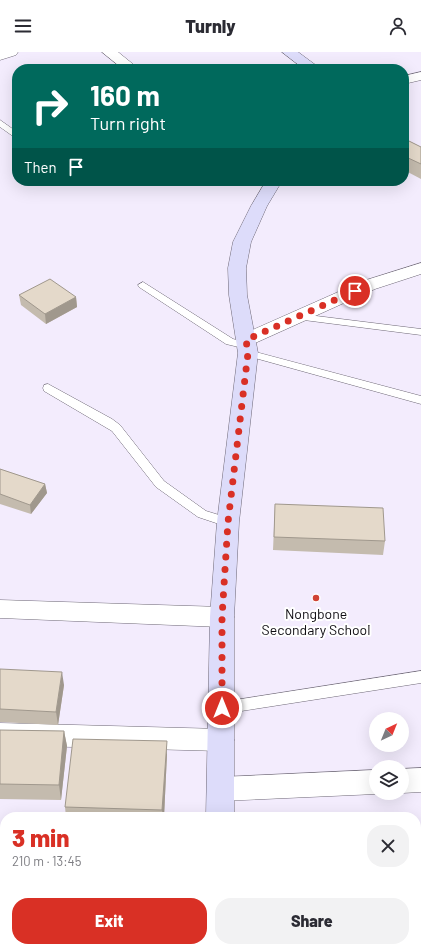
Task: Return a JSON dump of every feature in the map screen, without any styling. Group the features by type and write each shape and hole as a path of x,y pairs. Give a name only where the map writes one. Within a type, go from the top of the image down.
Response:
{"street":[{"path":"0,56 11,52"},
{"path":"109,52 125,64"},
{"path":"288,52 306,64"},
{"path":"409,79 421,76"},
{"path":"220,812 222,617 228,522 247,346 238,295 237,268 242,242 259,206 271,186"},
{"path":"247,346 300,317 369,285 421,268"},
{"path":"0,609 222,617"},
{"path":"0,734 221,740"},
{"path":"409,781 421,780"},
{"path":"221,789 369,782"}],"lane":[{"path":"0,123 12,132"},
{"path":"143,285 230,342 421,400"},
{"path":"300,317 421,332"},
{"path":"48,388 116,428 160,484 202,514 228,522"},
{"path":"222,708 421,677"}],"building":[{"path":"409,141 421,147 421,164 409,158"},
{"path":"50,279 76,297 45,314 19,295"},
{"path":"0,469 45,484 30,505 0,494"},
{"path":"275,504 383,508 385,541 274,537"},
{"path":"0,669 62,672 56,712 0,709"},
{"path":"0,730 64,731 59,785 0,784"},
{"path":"73,739 167,741 162,810 65,807"}],"place":[{"name":"Nongbone Secondary School","path":"316,598"}],"route":[{"path":"222,708 222,617 228,522 248,353 246,340 355,291"}]}
